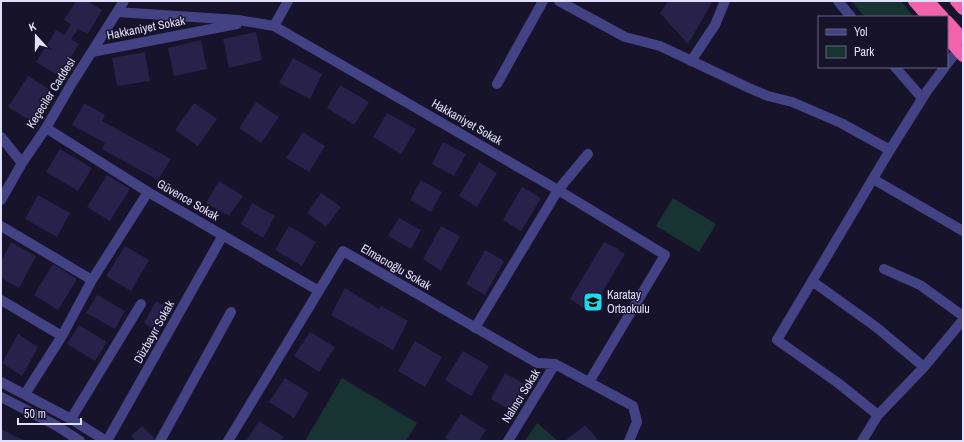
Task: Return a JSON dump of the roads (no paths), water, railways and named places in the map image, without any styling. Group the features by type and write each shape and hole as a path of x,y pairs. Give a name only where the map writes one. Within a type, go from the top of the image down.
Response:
{"highway":[{"path":"914,1 927,16"},
{"path":"928,1 942,16"},
{"path":"956,1 963,9"},
{"path":"948,23 963,39"},
{"path":"948,39 960,53"}],"street":[{"name":"Keçeciler Caddesi","path":"1,200 22,163 46,128 124,1"},
{"path":"274,26 288,1"},
{"path":"497,84 543,1"},
{"path":"559,1 625,37 660,46 768,96 792,102 841,123 890,150"},
{"path":"691,61 714,25 724,1"},
{"path":"838,1 851,16"},
{"name":"Hakkaniyet Sokak","path":"117,12 252,21 274,26 558,190 665,255 589,382"},
{"name":"Hakkaniyet Sokak","path":"92,52 252,21"},
{"path":"948,63 960,53"},
{"path":"896,68 922,98"},
{"path":"878,415 838,383 777,340 890,150 922,98 944,68"},
{"name":"Güvence Sokak","path":"46,128 148,192 318,291"},
{"path":"1,136 22,163"},
{"path":"475,328 558,190 588,154"},
{"path":"873,179 963,231"},
{"path":"25,394 62,336 92,280 148,192"},
{"path":"1,226 92,280"},
{"name":"Düzbayır Sokak","path":"106,441 223,235"},
{"name":"Elmacıoğlu Sokak","path":"228,441 343,251 536,364 555,364 633,406 637,422 629,441"},
{"path":"884,269 920,285 963,316"},
{"path":"812,281 876,327 924,367"},
{"path":"1,300 62,336"},
{"path":"71,419 141,304"},
{"path":"160,441 231,312"},
{"path":"862,441 878,415 924,367 963,320"},
{"name":"Nalıncı Sokak","path":"508,441 555,364"},
{"path":"1,382 71,419 106,441"},
{"path":"1,399 57,426 80,441"}],"place":[{"name":"Karatay Ortaokulu","path":"593,302"}]}
